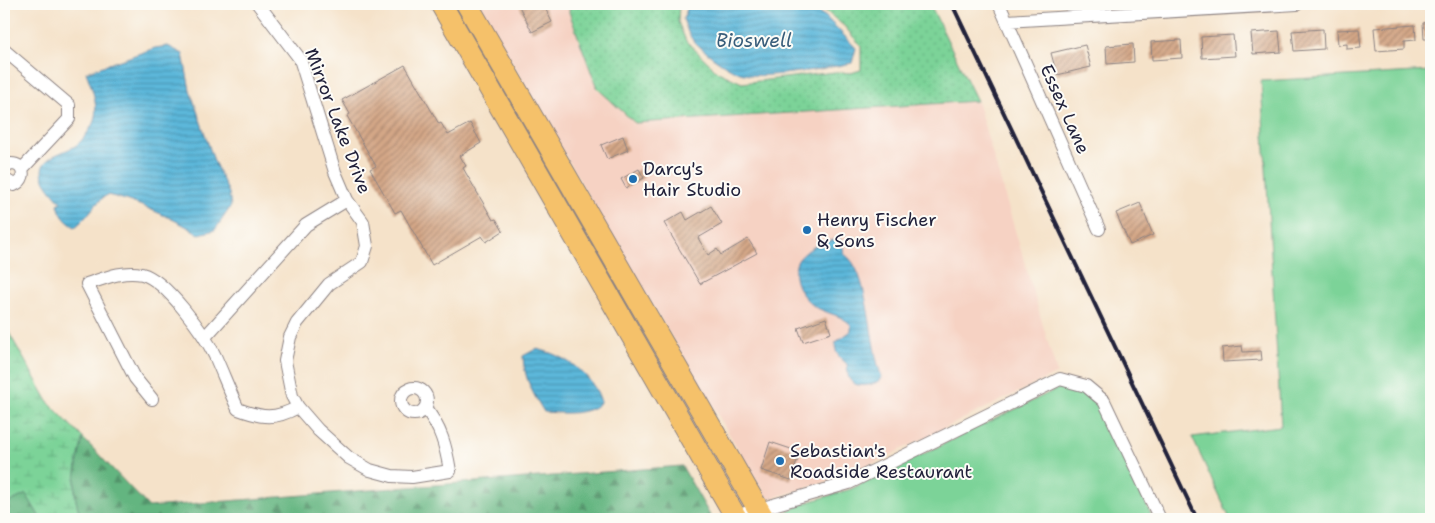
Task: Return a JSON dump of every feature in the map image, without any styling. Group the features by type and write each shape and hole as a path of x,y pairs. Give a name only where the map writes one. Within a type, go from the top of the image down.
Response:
{"main road":[{"path":"441,4 736,518"},
{"path":"467,4 761,514"}],"street":[{"name":"Mirror Lake Drive","path":"258,4 300,59 335,172 347,200 363,222 367,246 362,262 330,284 297,323 290,337 285,361 292,396 298,407 318,430 349,458 370,470 392,476 412,477 450,471 442,434 435,420 425,408"},
{"name":"Essex Lane","path":"999,4 1099,229"},
{"path":"1008,21 1297,4"},
{"path":"4,50 69,105 69,119 22,169 22,179 17,184 11,184 4,179"},
{"path":"4,169 13,164 22,169"},
{"path":"204,337 306,225 347,200"},
{"path":"152,399 135,378 87,284 115,274 132,272 156,280 204,337 215,356 238,409 259,416 282,415 298,407"},
{"path":"736,518 761,514 849,483 1060,379 1086,386 1104,401 1160,519"}],"shaded area":[{"path":"479,4 570,4 569,12 635,123 977,101 1057,373 847,476 768,499 608,230","holes":["839,239 842,242 844,254 852,261 864,291 869,327 880,372 848,377 847,364 836,352 840,338 851,331 851,325 845,318 814,305 798,288 794,276 795,265 815,245"]}],"green space":[{"path":"570,4 679,4 678,22 686,41 718,72 742,83 835,72 851,73 861,70 861,46 844,26 817,4 930,4 977,101 635,123 597,88 569,12"},
{"path":"1431,71 1431,519 1230,519 1192,437 1281,426 1261,81"},
{"path":"4,324 49,403 83,438 76,469 75,490 78,510 83,519 41,519 26,494 4,505"},
{"path":"1061,387 1084,393 1100,406 1153,519 780,519 779,516 805,503 851,489"},
{"path":"83,438 149,507 682,466 712,519 83,519 78,510 76,500 75,479"},
{"path":"26,494 41,519 4,519 4,505"}],"water":[{"name":"Bioswell","path":"689,4 809,6 826,17 856,48 852,63 782,74 755,75 738,72 703,50 691,38 683,19"},
{"path":"168,46 183,54 190,90 214,161 229,193 231,206 215,230 199,234 154,211 107,195 75,227 62,215 58,204 61,202 46,184 42,170 44,164 49,159 79,143 93,124 96,106 86,72 155,48"},
{"path":"840,239 844,254 853,262 864,292 882,377 876,383 857,385 850,380 847,364 836,352 836,342 851,331 851,325 847,321 819,309 809,302 800,291 795,278 796,265 803,255 817,245"},
{"path":"536,349 556,355 576,367 591,383 601,402 582,412 544,412 536,399 525,372 523,356"}],"building":[{"path":"518,4 543,4 552,22 532,32"},
{"path":"1431,22 1431,39 1424,39 1423,23"},
{"path":"1415,25 1416,40 1404,41 1404,49 1376,51 1374,28"},
{"path":"1323,29 1324,49 1294,51 1292,31"},
{"path":"1359,29 1361,48 1347,49 1347,44 1338,45 1337,30"},
{"path":"1279,31 1281,52 1253,54 1251,33"},
{"path":"1233,35 1235,56 1202,58 1201,37"},
{"path":"1181,40 1182,58 1152,60 1151,42"},
{"path":"1133,44 1134,62 1107,64 1106,46"},
{"path":"1085,45 1091,67 1057,75 1051,53"},
{"path":"405,65 439,124 441,123 448,135 470,123 481,143 460,156 466,166 463,168 493,220 496,219 503,231 486,242 482,236 432,265 401,210 395,213 370,169 376,166 347,116 350,114 342,100"},
{"path":"623,136 628,150 607,159 601,145"},
{"name":"Darcy's Hair Studio","path":"639,169 644,178 626,188 621,179"},
{"path":"1140,203 1153,235 1130,245 1116,213"},
{"path":"711,206 722,224 698,238 708,255 717,249 721,255 748,239 757,253 700,284 664,223 683,212 687,220"},
{"path":"826,318 831,333 803,342 798,328"},
{"path":"1242,346 1243,352 1261,351 1262,360 1223,362 1222,348"},
{"name":"Sebastian's Roadside Restaurant","path":"770,442 800,452 791,480 761,470"}],"railway":[{"path":"952,4 1197,519"}],"place":[{"name":"Darcy's Hair Studio","path":"633,179"},
{"name":"Henry Fischer & Sons","path":"807,230"},
{"name":"Sebastian's Roadside Restaurant","path":"780,461"}]}
